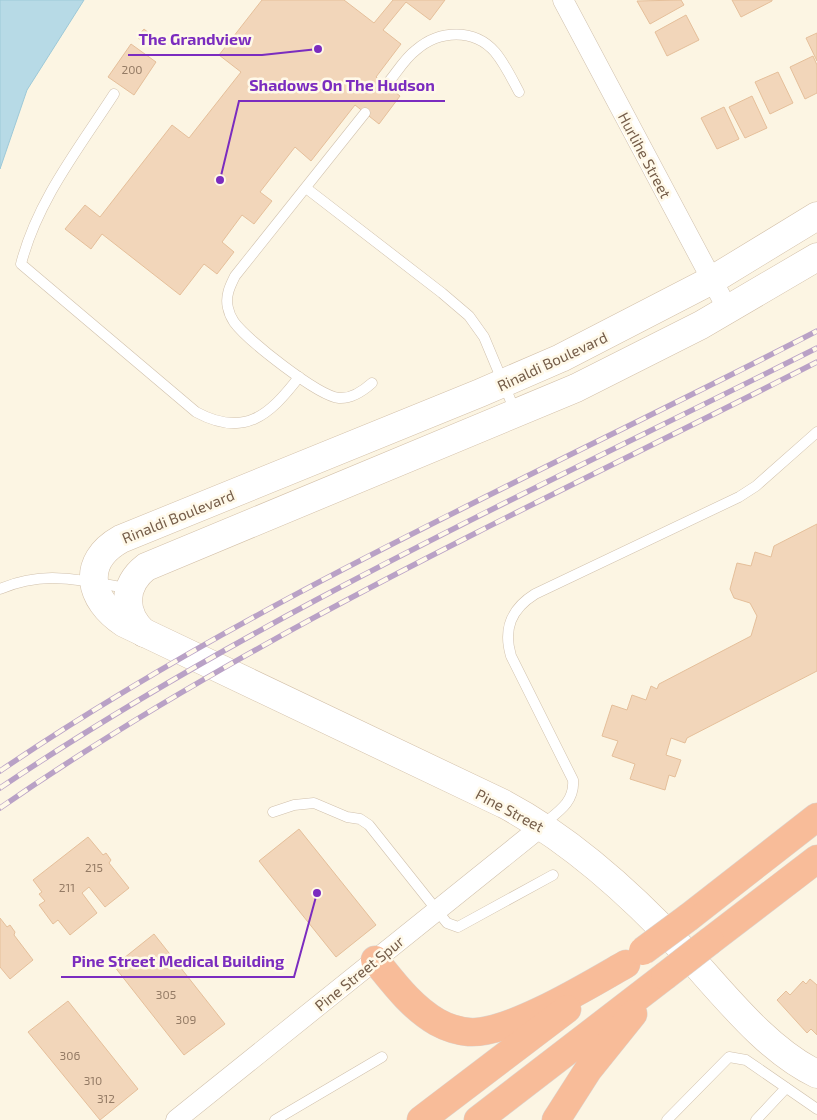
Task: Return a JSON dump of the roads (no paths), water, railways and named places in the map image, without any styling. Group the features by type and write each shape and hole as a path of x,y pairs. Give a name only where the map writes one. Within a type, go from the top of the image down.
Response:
{"highway":[{"path":"421,1120 689,917 817,817"},
{"path":"478,1120 817,859"},
{"path":"375,960 419,1009 438,1022 454,1029 470,1032 502,1027 560,1001 635,958"},
{"path":"556,1120 599,1056 665,976"}],"street":[{"name":"Hurlihe Street","path":"563,0 728,310"},
{"name":"Rinaldi Boulevard","path":"94,583 95,570 102,555 121,538 504,383 612,334 712,280 817,216"},
{"path":"144,633 130,613 127,596 129,588 139,573 154,562 516,415 635,360 728,310 817,257"},
{"path":"94,583 98,598 108,610 124,623 144,633"},
{"name":"Pine Street","path":"144,633 504,804 542,826 595,868 657,923 768,1038 801,1065 817,1074"},
{"name":"Pine Street Spur","path":"176,1120 542,826"}],"lane":[{"path":"386,85 414,50 428,40 445,35 464,34 480,40 494,52 519,92"},
{"path":"114,94 44,202 31,229 21,264 196,412 213,422 229,425 250,421 268,412 283,398 299,377"},
{"path":"365,113 235,276 228,290 227,306 233,321 245,334 299,377 324,393 338,398 350,397 363,391 372,383"},
{"path":"306,188 469,316 484,336 516,415"},
{"path":"542,826 569,801 574,789 573,780 511,656 507,634 514,612 535,594 739,498 756,486 817,432"},
{"path":"0,589 35,577 49,577 129,588"},
{"path":"273,812 294,805 314,803 347,817 360,819 368,826 447,923 458,927 553,875"},
{"path":"274,1120 382,1057"},
{"path":"667,1120 729,1057 746,1060 817,1110"},
{"path":"756,1120 786,1088"}],"water":[{"path":"0,0 84,0 27,90 0,169"}],"railway":[{"path":"0,771 97,708 197,649 299,593 402,539 817,331"},
{"path":"0,788 98,725 197,666 299,609 401,555 817,348"},
{"path":"0,808 97,744 197,683 298,626 505,518 817,362"}],"place":[{"name":"The Grandview","path":"318,49"},
{"name":"Shadows On The Hudson","path":"220,180"},
{"name":"Pine Street Medical Building","path":"317,893"}]}
